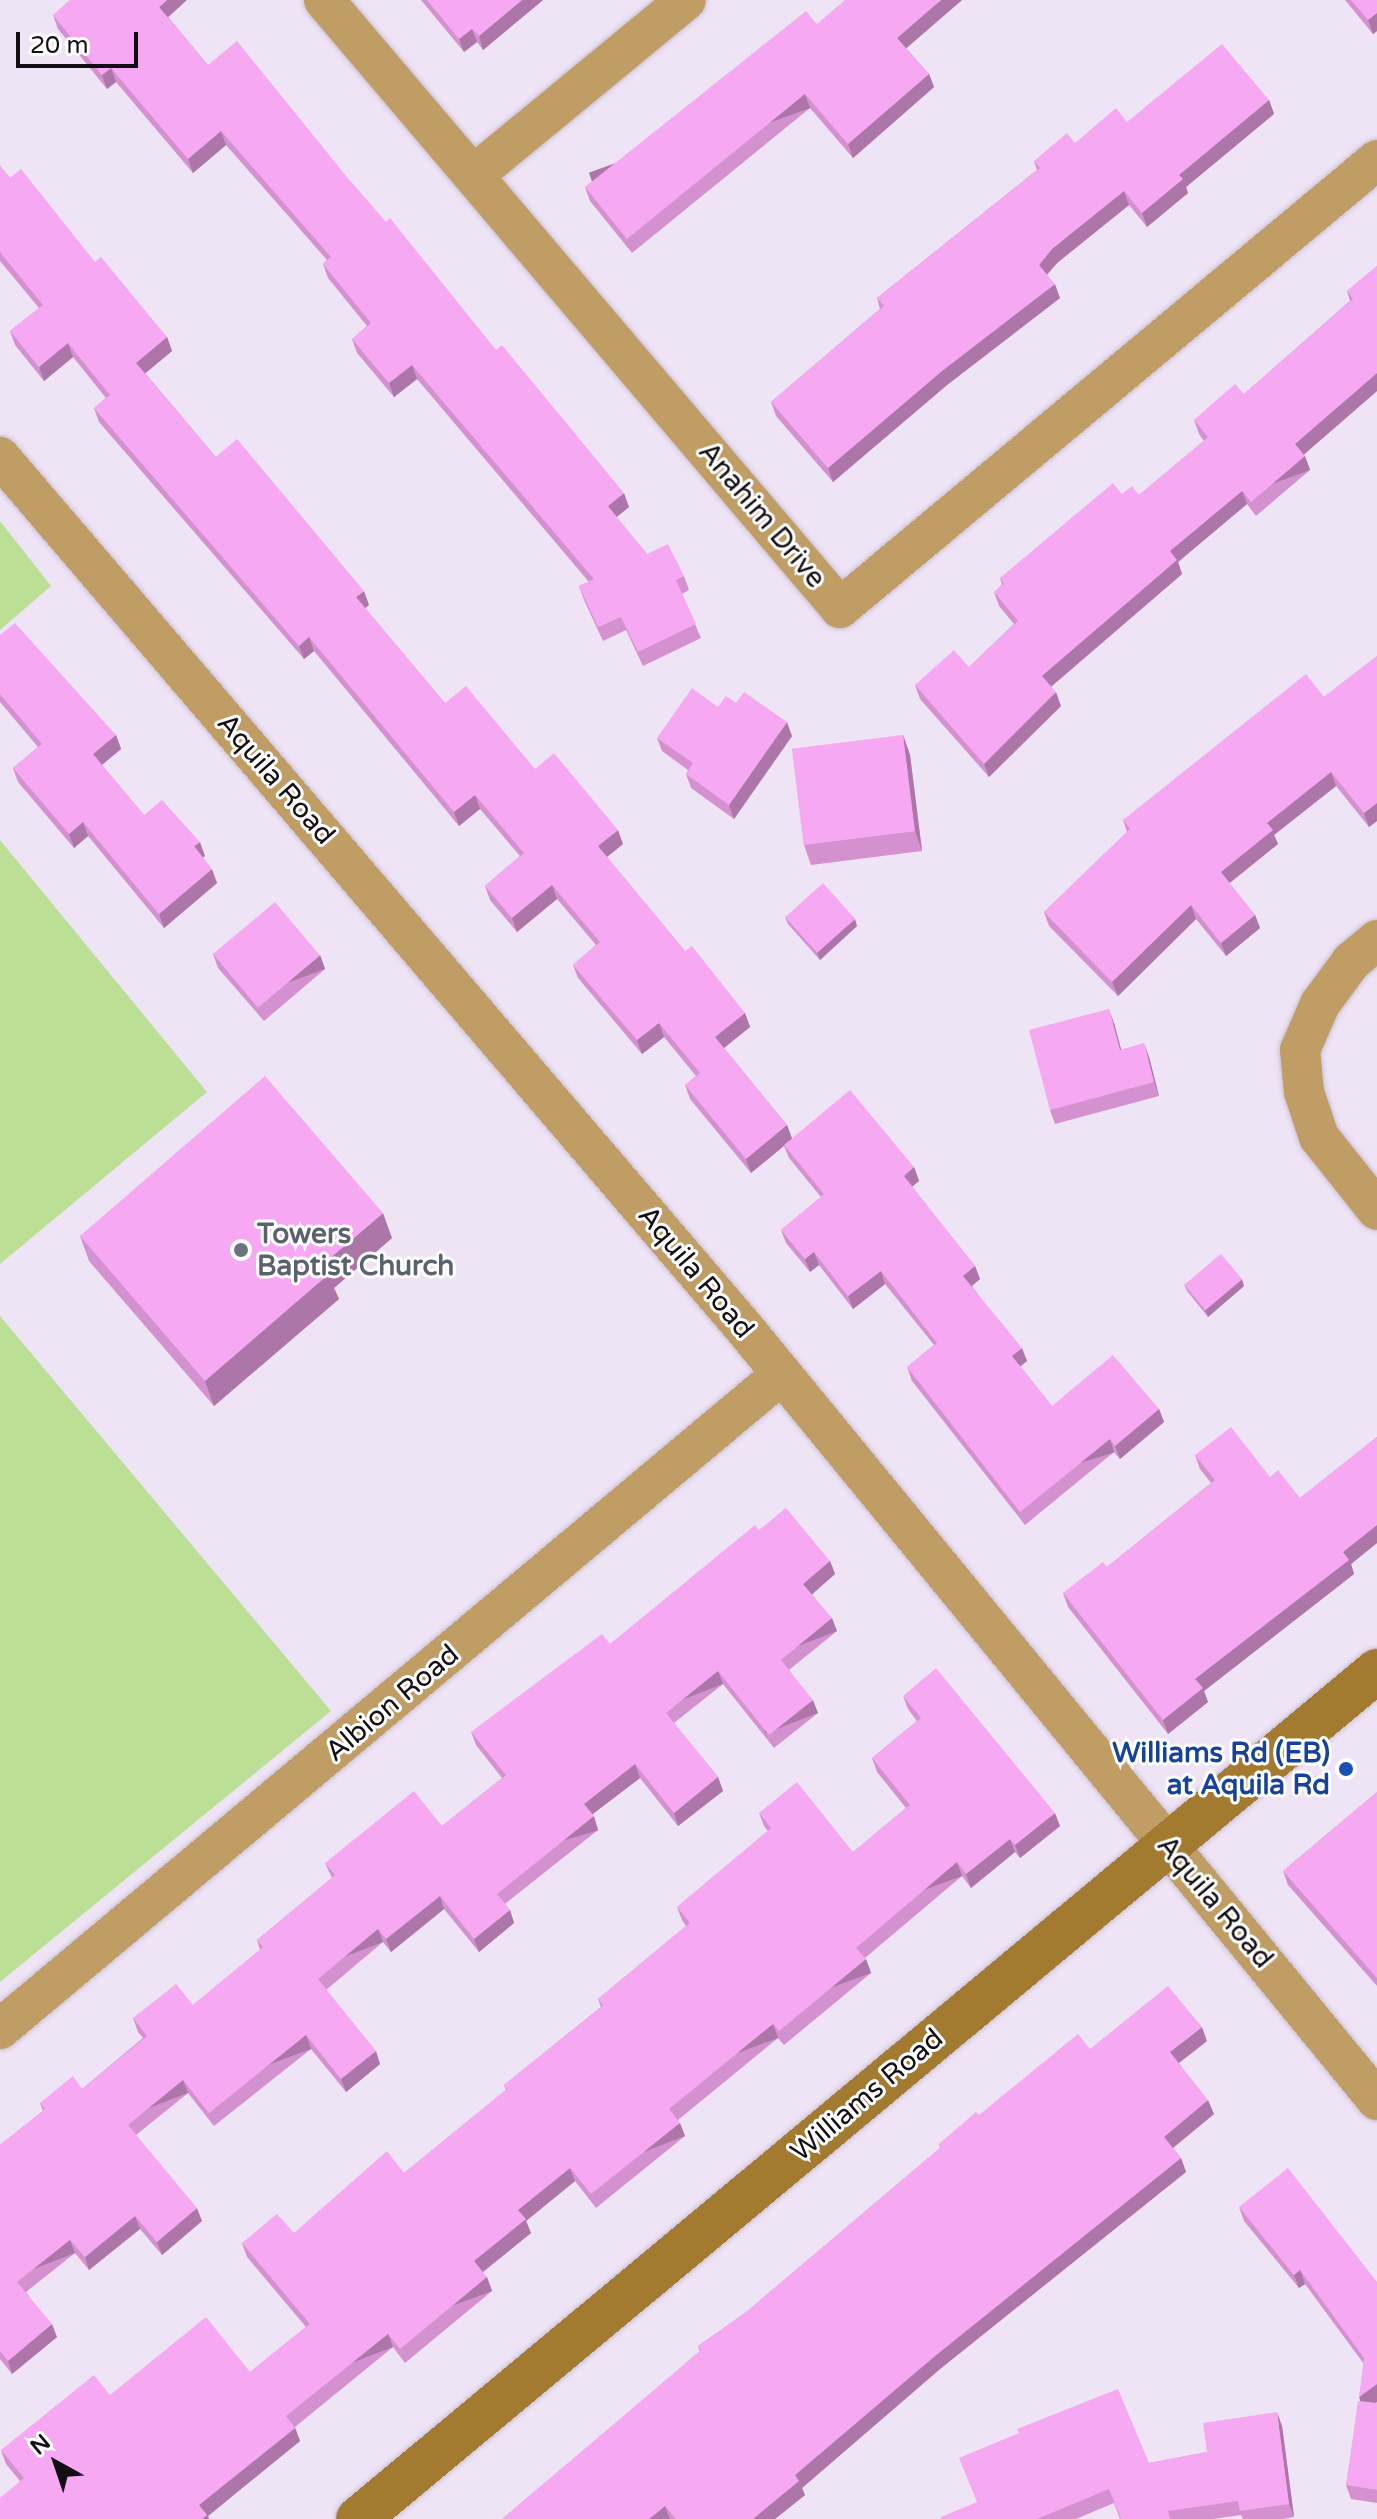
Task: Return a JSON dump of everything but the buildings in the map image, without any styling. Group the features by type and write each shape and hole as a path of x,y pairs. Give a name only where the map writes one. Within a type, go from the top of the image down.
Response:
{"street":[{"name":"Anahim Drive","path":"324,0 475,174 840,608 1377,160"},
{"path":"475,174 686,0"},
{"name":"Aquila Road","path":"0,457 782,1374 1377,2100"},
{"path":"1377,940 1351,962 1320,1004 1300,1050 1304,1092 1319,1137 1377,1210"},
{"name":"Albion Road","path":"0,2029 782,1374"},
{"name":"Williams Road","path":"358,2519 1377,1671"}],"green space":[{"path":"0,521 51,586 0,630"},
{"path":"0,840 207,1092 0,1264"},
{"path":"0,1316 331,1711 0,1982"}],"place":[{"name":"Towers Baptist Church","path":"241,1250"},
{"name":"Williams Rd (EB) at Aquila Rd","path":"1346,1769"}]}
